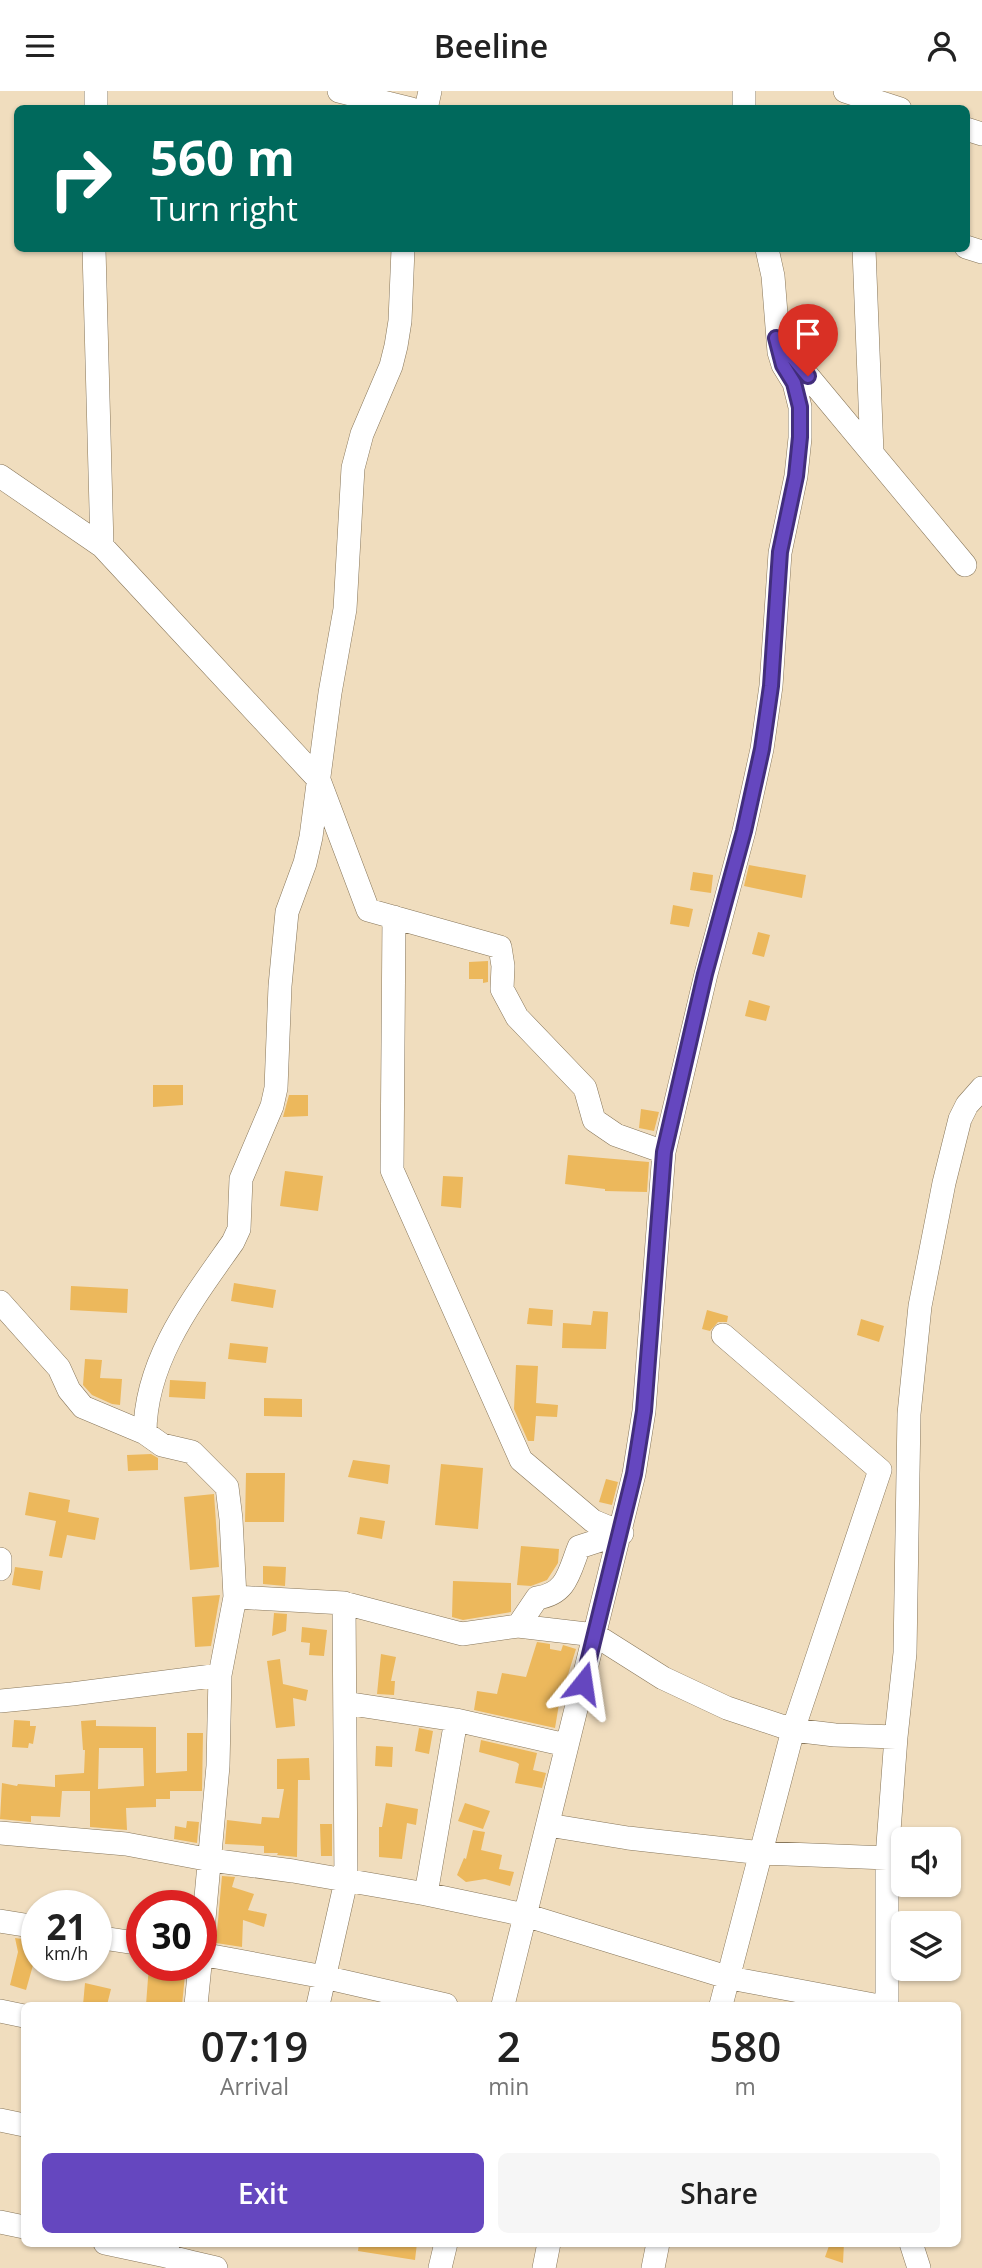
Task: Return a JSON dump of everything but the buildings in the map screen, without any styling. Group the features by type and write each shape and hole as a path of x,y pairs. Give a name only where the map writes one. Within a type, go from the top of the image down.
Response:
{"street":[{"path":"339,91 395,105"},
{"path":"845,91 888,105"},
{"path":"94,252 102,546"},
{"path":"145,1433 145,1413 150,1390 164,1353 179,1322 233,1243 239,1229 242,1179 272,1106 276,1088 280,986 288,912 309,850 330,693 345,609 354,468 362,434 391,366 396,346 400,321 402,252"},
{"path":"504,2002 566,1745 622,1533 644,1411 664,1152 705,974 744,831 764,736 771,686 780,552 796,476 800,437 800,407 794,383 783,365 776,338 773,277 768,252"},
{"path":"864,252 872,453"},
{"path":"776,338 965,565"},
{"path":"0,476 102,546 319,780 368,910 500,947 502,989 517,1017 585,1087 594,1120 616,1135 664,1152"},
{"path":"394,917 392,1170 520,1460 593,1521 622,1533"},
{"path":"887,2002 887,1858 905,1653 909,1414 920,1305 944,1182 960,1118 982,1088"},
{"path":"0,1302 59,1368 69,1391 83,1407 145,1433 162,1445 192,1452 227,1487 234,1541 235,1597 220,1675 218,1766 208,1890"},
{"path":"722,2002 793,1730 880,1470 723,1335"},
{"path":"518,1626 537,1598 551,1596 562,1587 579,1547 622,1533"},
{"path":"0,1559 0,1569"},
{"path":"235,1597 344,1603 462,1634 518,1626 595,1635 663,1678 727,1709 793,1730 835,1735 896,1737"},
{"path":"319,2002 346,1881 344,1603"},
{"path":"0,1701 220,1675"},
{"path":"345,1703 456,1720 566,1745"},
{"path":"426,1894 456,1720"},
{"path":"548,1825 628,1838 762,1853 887,1858"},
{"path":"0,1833 126,1844 426,1894 525,1915 730,1978 858,2002"},
{"path":"0,1921 21,1924"},
{"path":"217,1956 433,2002"},
{"path":"196,2002 198,1981"},
{"path":"0,2011 21,2015"},
{"path":"0,2120 21,2124"},
{"path":"0,2222 21,2226"},
{"path":"140,2247 167,2250 190,2265 216,2268"},
{"path":"440,2268 445,2247"},
{"path":"544,2268 548,2247"},
{"path":"653,2268 657,2247"}],"route":[{"path":"583,1683 622,1533 644,1411 664,1152 705,974 744,831 762,749 771,686 780,552 796,476 800,437 800,407 794,383 783,365 776,338 808,376"}]}
